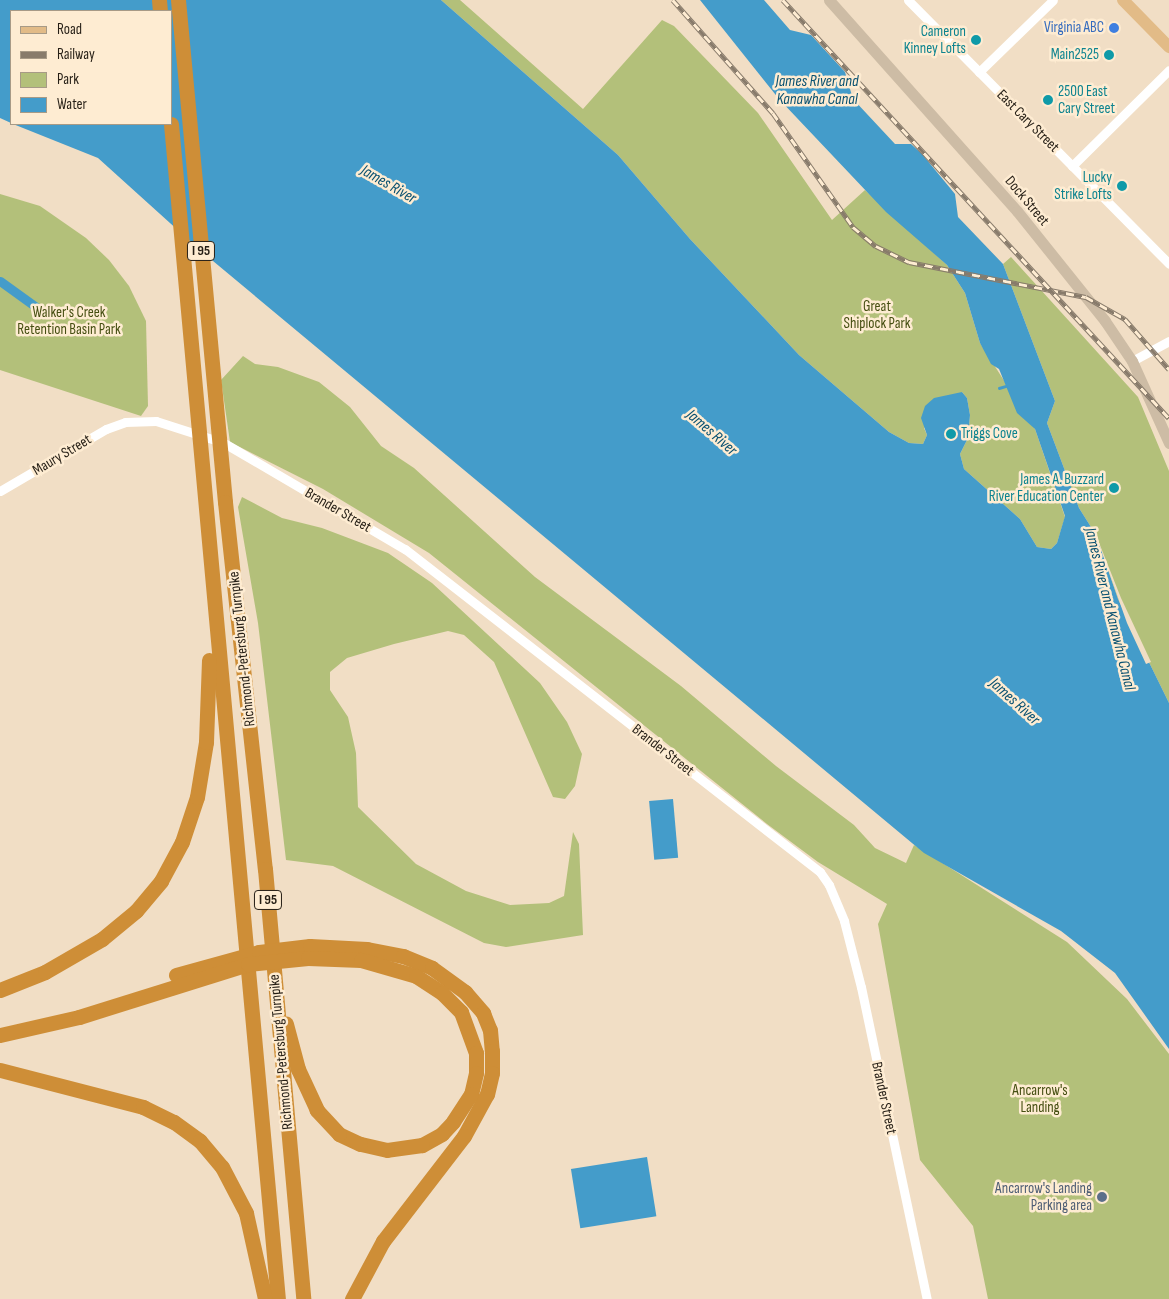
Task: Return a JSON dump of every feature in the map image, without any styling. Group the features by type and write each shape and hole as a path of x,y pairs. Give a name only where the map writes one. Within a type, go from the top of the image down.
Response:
{"highway":[{"name":"Richmond-Petersburg Turnpike","path":"178,0 226,502 268,905 303,1299"},
{"name":"Richmond-Petersburg Turnpike","path":"171,125 208,549 278,1299"},
{"path":"0,990 77,956 136,911 160,881 182,842 197,798 206,742 209,676 208,549"},
{"path":"268,905 288,1031 298,1069 317,1110 339,1134 374,1148 406,1149 422,1145 442,1134 466,1104 475,1083 475,1047 460,1012 431,984 399,969 361,960 309,952"},
{"path":"0,1025 77,1007 226,965 269,961 309,952 382,951 432,968 476,1003 487,1022 491,1042 492,1072 482,1105 464,1136 383,1241 352,1299"},
{"path":"0,1034 79,1017 226,965"},
{"path":"0,1070 143,1107 174,1122 200,1141 226,1174 246,1213 265,1299"}],"main road":[{"name":"Dock Street","path":"829,0 1017,211 1106,321 1132,361 1169,443"},
{"path":"1123,0 1169,47"}],"street":[{"name":"East Cary Street","path":"908,0 1169,264"},
{"path":"979,72 1053,0"},
{"path":"1072,166 1169,70"},
{"path":"1132,361 1169,341"},
{"name":"Brander Street","path":"125,422 156,421 224,443 405,549 820,872 829,885 844,921 861,987 927,1299"},
{"name":"Maury Street","path":"0,491 106,429 125,422"}],"green space":[{"name":"Great Shiplock Park","path":"441,0 460,0 583,109 662,20 674,26 758,113 832,220 865,190 947,265 965,293 980,343 1035,429 1065,517 1057,543 1051,549 1037,547 1020,519 964,469 960,454 968,438 970,415 967,398 962,392 924,428 927,435 923,444 909,443 889,432 799,355 690,239 618,155"},
{"name":"Walker's Creek Retention Basin Park","path":"0,194 40,206 86,238 109,260 129,286 146,321 148,406 141,416 0,370"},
{"path":"1011,257 1138,397 1169,471 1169,703 1118,599 1096,535 1079,508 1047,423 1055,401 1003,264"},
{"name":"Ancarrow's Landing","path":"243,356 255,364 278,367 319,382 350,407 381,446 414,468 535,577 681,686 776,766 854,825 875,848 906,863 914,845 1067,942 1127,999 1169,1054 1169,1299 988,1299 973,1226 920,1160 878,924 887,904 818,862 767,824 429,553 323,489 230,442 221,380"},
{"path":"242,497 282,518 322,528 388,553 432,583 540,683 567,722 582,754 575,786 565,799 553,797 494,662 464,635 448,631 394,644 347,658 330,672 330,690 348,717 356,753 358,807 416,864 466,891 510,905 549,903 564,896 573,832 579,844 583,935 506,947 484,943 333,866 286,860 258,623 238,507"}],"water":[{"path":"0,0 441,0 618,155 690,239 799,355 889,432 909,443 923,444 927,435 921,418 925,406 934,398 962,392 967,398 970,415 968,438 960,454 964,469 1020,519 1037,547 1051,549 1057,543 1065,516 1035,429 1017,413 999,369 991,364 980,343 965,293 947,265 886,212 779,99 700,0 764,0 790,30 811,35 845,72 853,99 895,144 911,144 922,154 955,194 958,217 1003,264 1055,401 1047,423 1079,508 1096,535 1118,599 1169,703 1169,1049 1115,973 1061,931 924,853 201,251 98,158 16,125 172,125 172,10 10,10 10,123 0,118"},
{"path":"673,799 678,858 654,860 649,801"},
{"path":"647,1157 656,1216 580,1228 571,1169"}],"pier":[{"path":"1094,530 1121,598 1151,662 1146,664 1127,623"}],"waterway":[{"path":"0,281 36,307"},
{"path":"999,388 1006,386"}],"railway":[{"path":"673,0 773,113 853,227 876,246 909,262 1086,297 1125,319 1169,369"},
{"path":"783,0 1169,418"}],"place":[{"name":"Virginia ABC","path":"1114,28"},
{"name":"Cameron Kinney Lofts","path":"976,40"},
{"name":"Main2525","path":"1109,55"},
{"name":"2500 East Cary Street","path":"1048,100"},
{"name":"Lucky Strike Lofts","path":"1122,186"},
{"name":"Triggs Cove","path":"951,434"},
{"name":"James A. Buzzard River Education Center","path":"1114,488"},
{"name":"Ancarrow's Landing Parking area","path":"1102,1197"}],"water label":[{"name":"James River and Kanawha Canal","path":"817,91"},
{"name":"James River","path":"388,185"},
{"name":"James River","path":"711,433"},
{"name":"James River and Kanawha Canal","path":"1109,609"},
{"name":"James River","path":"1014,702"}]}
